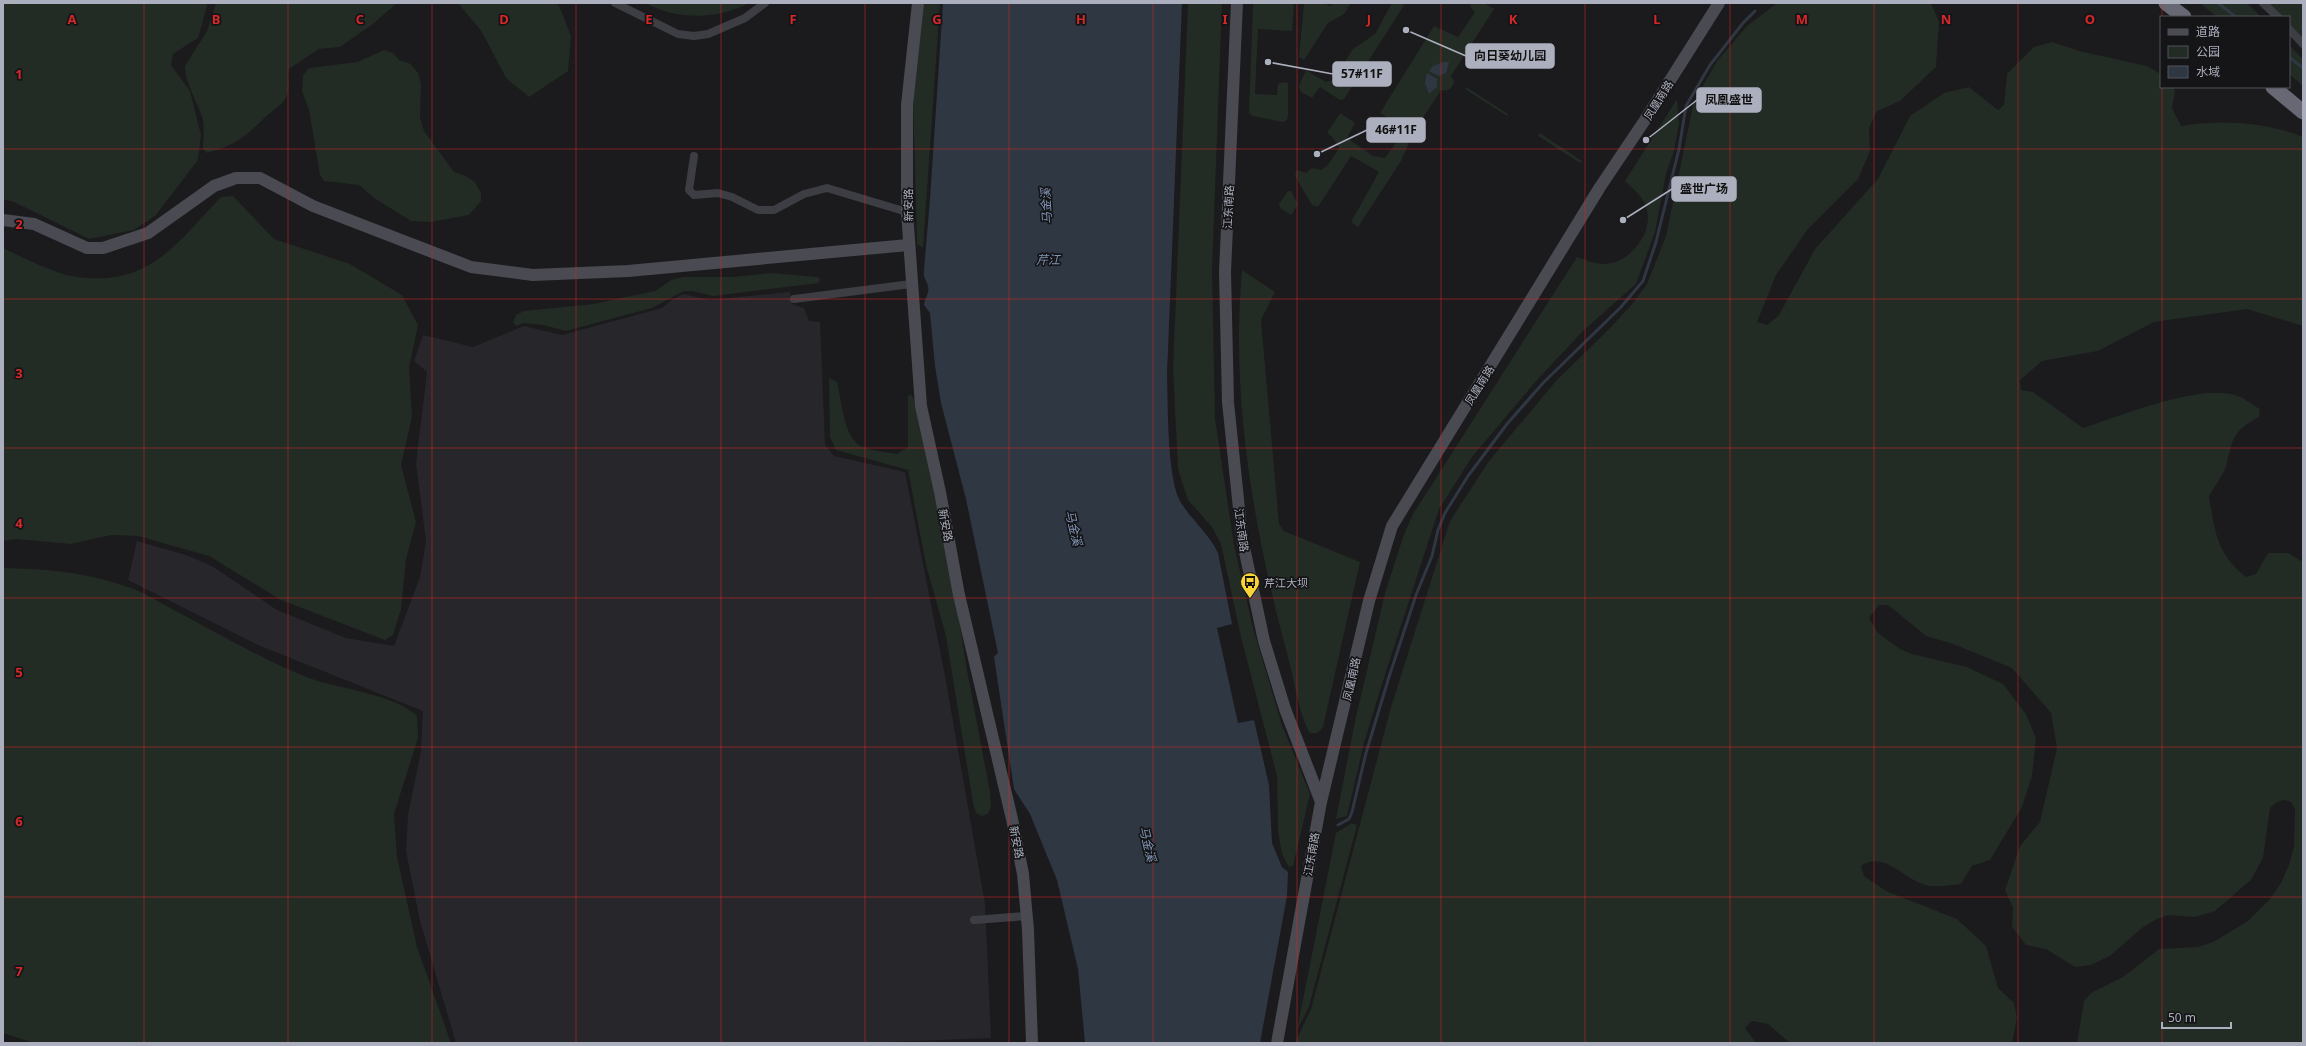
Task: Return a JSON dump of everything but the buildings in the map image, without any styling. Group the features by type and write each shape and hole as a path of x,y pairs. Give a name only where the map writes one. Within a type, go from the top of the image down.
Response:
{"highway":[{"path":"2166,3 2183,16"},
{"path":"2273,88 2303,112"}],"street":[{"path":"615,3 678,34 694,36 708,34 745,18 765,3"},
{"name":"新安路","path":"918,3 907,105 907,212 908,245 921,406 940,492 959,594 1012,819 1023,874 1032,1043"},
{"name":"江东南路","path":"1237,3 1225,272 1228,402 1242,538 1264,641 1285,709 1321,802 1277,1043"},
{"name":"凤凰南路","path":"1321,802 1369,600 1392,526 1600,187 1646,120 1719,3"},
{"path":"2263,3 2277,16"},
{"path":"2290,30 2303,44"},
{"path":"694,156 688,184 689,190 694,194 718,193 732,197 758,210 774,210 804,194 827,188 907,212"},
{"path":"3,220 34,224 87,248 103,248 148,233 214,186 236,178 260,178 313,206 471,267 534,275 628,271 908,245"},
{"path":"794,299 911,284"},
{"path":"974,920 1026,916"}],"shaded area":[{"path":"790,292 792,304 804,308 809,321 820,322 825,445 834,456 905,472 945,676 985,904 991,1038 863,1043 456,1043 420,921 406,851 408,815 421,751 423,711 258,645 128,580 137,541 186,555 212,566 277,610 346,638 394,646 420,577 426,541 416,463 427,372 414,361 423,335 473,347 524,326 562,335 662,308 673,299 683,294 710,300"}],"green space":[{"path":"3,3 208,3 198,38 173,54 171,65 190,91 201,135 198,160 156,215 134,230 89,239 14,202 3,199"},
{"path":"216,3 397,3 373,24 340,47 319,49 289,69 289,90 287,97 283,102 242,138 218,150 207,153 203,149 204,129 202,117 189,86 185,66 207,31"},
{"path":"458,3 558,3 571,36 568,71 529,97 506,78 482,32"},
{"path":"645,3 749,3 724,13 697,16 670,13"},
{"path":"922,3 940,3 923,248 917,244 913,96"},
{"path":"1188,3 1222,3 1212,270 1215,418 1234,545 1253,628 1282,725 1310,794 1293,866 1289,867 1282,854 1278,831 1277,776 1241,637 1221,544 1212,527 1188,500 1178,469 1173,369"},
{"path":"1253,3 1294,3 1292,31 1258,29 1255,94 1277,95 1278,84 1282,82 1288,83 1288,116 1287,120 1283,122 1252,116 1249,113"},
{"path":"1304,3 1323,3 1330,6 1334,3 1351,3 1344,14 1328,23 1304,60 1299,57"},
{"path":"1392,3 1404,3 1403,7 1344,99 1340,100 1320,87 1312,98 1301,92 1299,86 1306,70 1326,82 1333,80 1353,49 1375,34"},
{"path":"1470,3 1484,3 1494,9 1451,76 1454,81 1453,86 1448,90 1441,90 1413,133 1401,161 1358,227 1351,222 1379,172 1351,156 1318,207 1312,205 1295,176 1297,170 1306,173 1312,168 1321,170 1328,165 1339,148 1333,138 1327,133 1340,113 1355,123 1347,138 1373,156 1385,158 1402,134 1394,121 1380,113 1434,26 1458,37 1475,12 1471,8"},
{"path":"1777,3 1931,3 1939,22 1936,67 1900,101 1877,111 1869,128 1870,151 1858,179 1808,229 1776,275 1757,322 1767,325 1779,315 1815,249 1878,179 1910,116 1944,93 1969,87 1998,110 2004,105 2007,74 2034,47 2052,42 2079,51 2147,66 2160,73 2160,88 2173,88 2175,92 2172,108 2181,126 2227,122 2243,123 2274,128 2303,137 2303,326 2247,309 2154,322 2098,351 2042,361 2020,380 2021,390 2033,392 2083,428 2161,402 2204,393 2223,393 2238,396 2260,409 2259,417 2242,428 2234,438 2222,476 2209,496 2218,541 2228,559 2246,577 2256,574 2268,553 2288,553 2303,562 2303,1043 2077,1043 2084,1001 2091,993 2123,977 2159,949 2198,947 2213,942 2248,921 2269,900 2281,883 2289,865 2294,846 2295,809 2291,802 2285,800 2277,802 2270,808 2263,858 2251,880 2215,911 2195,917 2168,915 2157,919 2142,928 2110,956 2091,965 2075,967 2046,949 2026,945 2012,927 2013,908 2005,890 2020,846 2040,822 2057,748 2051,713 2012,668 1953,644 1926,636 1888,605 1879,605 1869,618 1878,633 1900,649 1912,654 1967,667 2003,684 2026,714 2036,738 2032,776 2022,807 1990,860 1972,866 1961,884 1930,886 1921,884 1887,864 1870,862 1861,866 1864,876 1886,891 1957,919 1986,946 1998,988 2014,1003 2017,1018 2012,1043 1790,1043 1768,1024 1752,1021 1745,1028 1756,1043 1295,1043 1311,1009 1391,707 1450,521 1489,461 1556,381 1611,327 1633,303 1647,284 1666,236 1694,101 1717,61 1747,26"},
{"path":"2200,3 2247,3 2260,16 2216,16"},
{"path":"2265,3 2303,3 2303,41 2290,28 2290,16 2278,16"},
{"path":"2290,46 2303,59 2303,86 2290,75"},
{"path":"384,50 393,53 399,60 411,64 418,73 421,84 420,117 424,131 454,172 466,176 475,182 481,193 481,201 469,215 431,222 411,221 374,198 359,185 324,181 320,175 309,110 302,91 303,75 309,68 357,62"},
{"path":"1466,87 1508,114 1507,116 1465,89"},
{"path":"1677,99 1679,124 1674,151 1666,174 1655,232 1636,284 1584,330 1537,380 1472,457 1439,509 1364,743 1347,816 1336,819 1355,721 1385,593 1403,537 1413,514 1577,257 1590,262 1604,264 1614,262 1632,252 1639,244 1647,224 1648,214 1645,204 1641,198 1625,181"},
{"path":"1540,133 1582,161 1580,163 1538,136"},
{"path":"1288,191 1291,191 1298,205 1291,215 1280,208 1279,204"},
{"path":"233,196 274,239 350,264 402,295 418,325 409,368 412,417 401,465 416,522 406,559 401,609 393,635 385,640 281,600 209,556 138,536 111,535 71,544 16,539 3,541 3,248 46,268 71,276 98,278 120,276 140,270 157,260 189,232 221,197"},
{"path":"1242,270 1275,292 1261,320 1279,524 1284,531 1360,562 1323,727 1316,733 1310,733 1300,709 1266,565 1248,467 1240,368 1239,319"},
{"path":"772,273 820,278 819,283 713,296 693,291 684,291 652,308 566,331 543,325 524,323 516,326 513,322 516,315 524,311 593,304 655,291 671,280 683,277 732,277"},
{"path":"829,378 837,382 844,418 851,436 856,443 871,450 897,454 908,447 908,396 911,394 914,399 952,575 967,670 990,792 991,806 988,814 982,816 976,813 973,803 946,636 926,565 908,470 836,450 830,437"},
{"path":"3,568 66,572 97,578 134,589 241,646 292,671 322,682 395,702 417,716 418,738 394,814 397,857 417,947 451,1043 34,1043 3,1033"},
{"path":"1352,823 1357,825 1309,1007 1297,1030 1336,833"}],"water":[{"name":"芹江","path":"943,3 1182,3 1167,374 1170,458 1176,490 1180,501 1210,539 1218,553 1232,624 1217,628 1238,723 1254,720 1269,785 1272,843 1282,867 1288,872 1287,896 1260,1043 1085,1043 1078,969 1057,880 1030,814 1014,789 994,657 998,653 966,499 941,403 935,366 930,313 924,305 928,294 924,273"},
{"path":"1444,62 1449,62 1446,73 1439,76 1429,71 1433,66"},
{"path":"1427,73 1437,79 1437,87 1429,94 1425,83"}],"waterway":[{"path":"2218,3 2235,16"},
{"path":"1338,825 1349,819 1352,812 1366,753 1389,677 1416,595 1432,556 1438,530 1445,513 1468,476 1507,424 1543,383 1621,307 1643,281 1656,242 1679,149 1686,106 1710,65 1743,23 1755,11"},
{"path":"2290,58 2303,68"}],"place":[{"name":"向日葵幼儿园","path":"1406,30"},
{"name":"57#11F","path":"1268,62"},
{"name":"凤凰盛世","path":"1646,140"},
{"name":"46#11F","path":"1317,154"},
{"name":"盛世广场","path":"1623,220"},
{"name":"芹江大坝","path":"1250,599"}],"water label":[{"name":"马金溪","path":"1046,206"},
{"name":"马金溪","path":"1074,528"},
{"name":"马金溪","path":"1148,844"}]}
